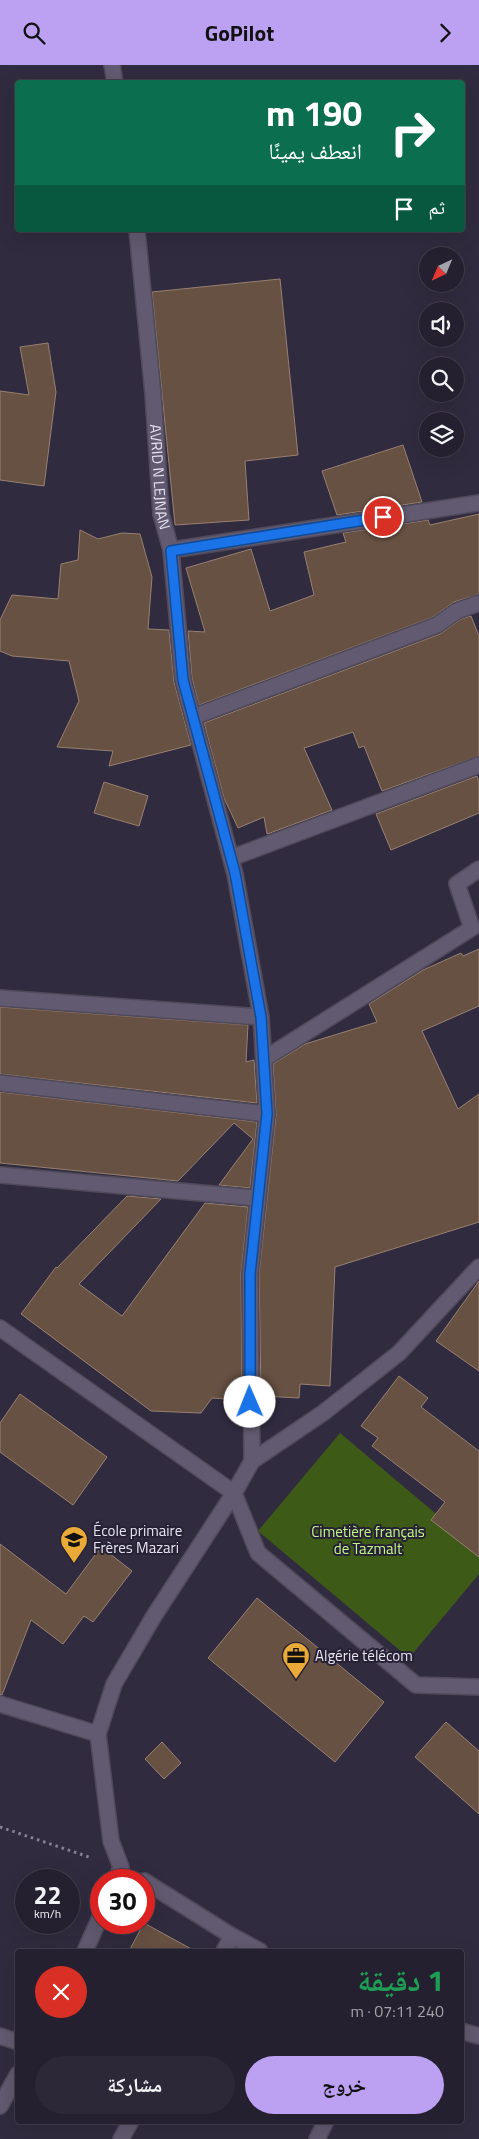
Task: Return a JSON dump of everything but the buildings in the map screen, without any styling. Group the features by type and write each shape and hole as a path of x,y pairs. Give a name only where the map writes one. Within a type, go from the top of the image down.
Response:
{"street":[{"path":"112,65 114,80"},
{"name":"AVRID N LEJNAN","path":"137,232 153,394 161,515 171,551 183,680 230,858 261,1017 267,1114 250,1274 252,1461"},
{"path":"171,551 479,503"},
{"path":"193,717 437,625 457,611 479,603"},
{"path":"230,858 479,765"},
{"path":"264,1059 472,928 457,884 479,869"},
{"path":"0,998 261,1017"},
{"path":"0,1083 267,1114"},
{"path":"0,1175 257,1198"},
{"path":"118,1869 111,1841 98,1734 114,1684 154,1616 234,1493 252,1461 323,1413 399,1353 479,1267"},
{"path":"0,1328 234,1493 258,1553 416,1685 479,1687"},
{"path":"0,1704 98,1734"},
{"path":"155,1888 256,1949"},
{"path":"86,1949 93,1934"},
{"path":"225,1949 232,1936"},
{"path":"464,2032 479,2036"},
{"path":"0,2036 15,2041"},
{"path":"0,2106 15,2079"},
{"path":"121,2139 129,2124"},
{"path":"317,2139 324,2124"}],"path":[{"path":"0,1827 106,1869"}],"green space":[{"name":"Cimetière français de Tazmalt","path":"340,1433 479,1550 479,1574 409,1658 258,1531"}],"place":[{"name":"École primaire Frères Mazari","path":"74,1564"},
{"name":"Algérie télécom","path":"296,1680"}],"route":[{"path":"250,1402 250,1274 267,1114 261,1017 235,873 183,680 171,551 383,517"}]}
